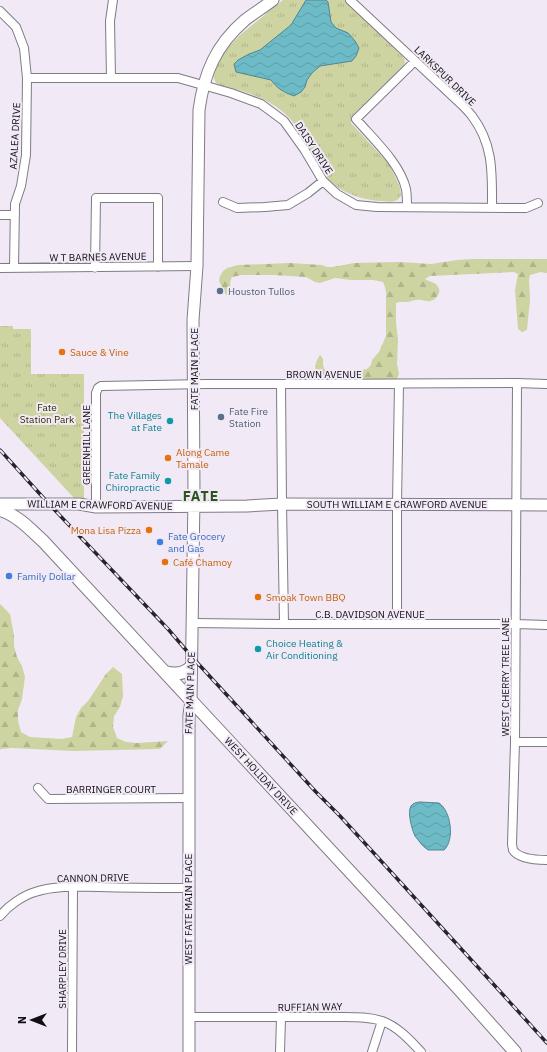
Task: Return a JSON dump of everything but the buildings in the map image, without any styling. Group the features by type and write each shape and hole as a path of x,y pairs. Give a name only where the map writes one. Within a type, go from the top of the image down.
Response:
{"main road":[{"name":"WEST HOLIDAY DRIVE","path":"0,510 13,516 43,540 458,988 515,1052"},
{"path":"165,672 169,674 177,674 191,667"}],"street":[{"path":"111,78 110,21 113,0"},
{"name":"FATE MAIN PLACE","path":"188,766 189,715 191,701 194,506 193,320 197,266 199,110 203,85 215,55 228,37 245,20 273,0"},
{"name":"LARKSPUR DRIVE","path":"350,0 472,116 489,149 492,171 492,208"},
{"name":"AZALEA DRIVE","path":"0,11 16,28 24,48 27,78 26,155 21,186 15,204 14,268"},
{"path":"407,208 406,190 402,177 394,162 356,119 415,61"},
{"name":"DAISY DRIVE","path":"27,78 178,78 231,93 261,104 284,121 304,149 323,181 337,194 356,205 407,208 526,208 538,203"},
{"path":"223,202 237,208 288,205 308,193 323,181"},
{"path":"95,268 96,198 158,198 158,267"},
{"path":"0,215 15,215"},
{"name":"W T BARNES AVENUE","path":"0,268 197,266"},
{"name":"WEST CHERRY TREE LANE","path":"517,383 515,742 512,844 513,850 519,855 534,860 547,860"},
{"name":"BROWN AVENUE","path":"101,386 194,384 547,384"},
{"path":"281,384 284,624"},
{"path":"397,624 399,384"},
{"name":"GREENHILL LANE","path":"96,507 96,393 98,388 101,386"},
{"name":"WILLIAM E CRAWFORD AVENUE","path":"0,504 79,504 96,507 247,506"},
{"name":"SOUTH WILLIAM E CRAWFORD AVENUE","path":"247,506 282,504 547,505"},
{"name":"C.B. DAVIDSON AVENUE","path":"192,623 547,624"},
{"path":"515,742 547,742"},
{"name":"WEST FATE MAIN PLACE","path":"188,766 189,1052"},
{"name":"BARRINGER COURT","path":"38,788 48,799 188,798"},
{"name":"SHARPLEY DRIVE","path":"72,1052 73,887"},
{"name":"CANNON DRIVE","path":"2,914 20,899 35,892 53,888 188,888"},
{"name":"RUFFIAN WAY","path":"189,1017 369,1018 382,1021 393,1026 421,1052"},
{"path":"280,1018 280,1052"},
{"path":"372,1052 382,1021"}],"green space":[{"path":"283,0 346,0 404,58 404,65 351,117 351,123 389,164 400,187 401,195 397,200 391,202 370,200 345,192 331,182 325,175 295,124 283,112 257,96 216,83 213,76 222,54 240,35"},
{"path":"473,259 547,259 547,273 541,272 530,275 530,300 527,330 522,332 518,329 515,290 518,274 514,272 430,276 425,279 437,285 439,289 438,296 429,301 418,300 396,303 398,339 397,364 399,374 397,379 387,380 324,380 319,379 315,367 320,355 323,359 324,369 334,372 367,369 371,365 372,360 379,352 386,336 386,292 383,282 335,278 320,283 306,277 242,275 232,277 230,282 231,292 226,295 219,281 223,271 227,268 238,265 290,263 333,267 354,263 399,262 431,264"},
{"name":"Fate Station Park","path":"0,326 13,326 13,329 31,329 31,374 84,374 84,498 74,498 0,418"},
{"path":"0,604 10,614 14,635 14,646 25,677 22,699 18,710 18,721 21,732 30,737 62,739 72,737 76,717 81,708 88,701 106,674 113,667 122,674 123,696 120,707 114,716 113,727 117,738 126,742 137,743 168,741 160,749 74,751 12,748 0,750"}],"water":[{"path":"306,0 326,0 328,2 331,22 336,28 348,33 359,48 352,61 320,66 312,73 301,92 294,96 281,90 271,80 236,72 234,64 249,54 260,50 291,25"},
{"path":"420,802 439,803 446,812 450,826 450,840 444,850 428,850 415,836 410,821 410,809 413,804"}],"railway":[{"path":"0,450 49,504 168,629 192,657 316,792 340,816 547,1043"}],"place":[{"name":"Houston Tullos","path":"220,291"},
{"name":"Sauce & Vine","path":"62,352"},
{"name":"Fate Fire Station","path":"221,417"},
{"name":"The Villages at Fate","path":"170,421"},
{"name":"Along Came Tamale","path":"168,458"},
{"name":"Fate Family Chiropractic","path":"168,481"},
{"name":"Mona Lisa Pizza","path":"149,530"},
{"name":"Fate Grocery and Gas","path":"160,542"},
{"name":"Café Chamoy","path":"165,562"},
{"name":"Family Dollar","path":"9,576"},
{"name":"Smoak Town BBQ","path":"258,597"},
{"name":"Choice Heating & Air Conditioning","path":"258,649"}],"district":[{"name":"FATE","path":"201,496"}]}
